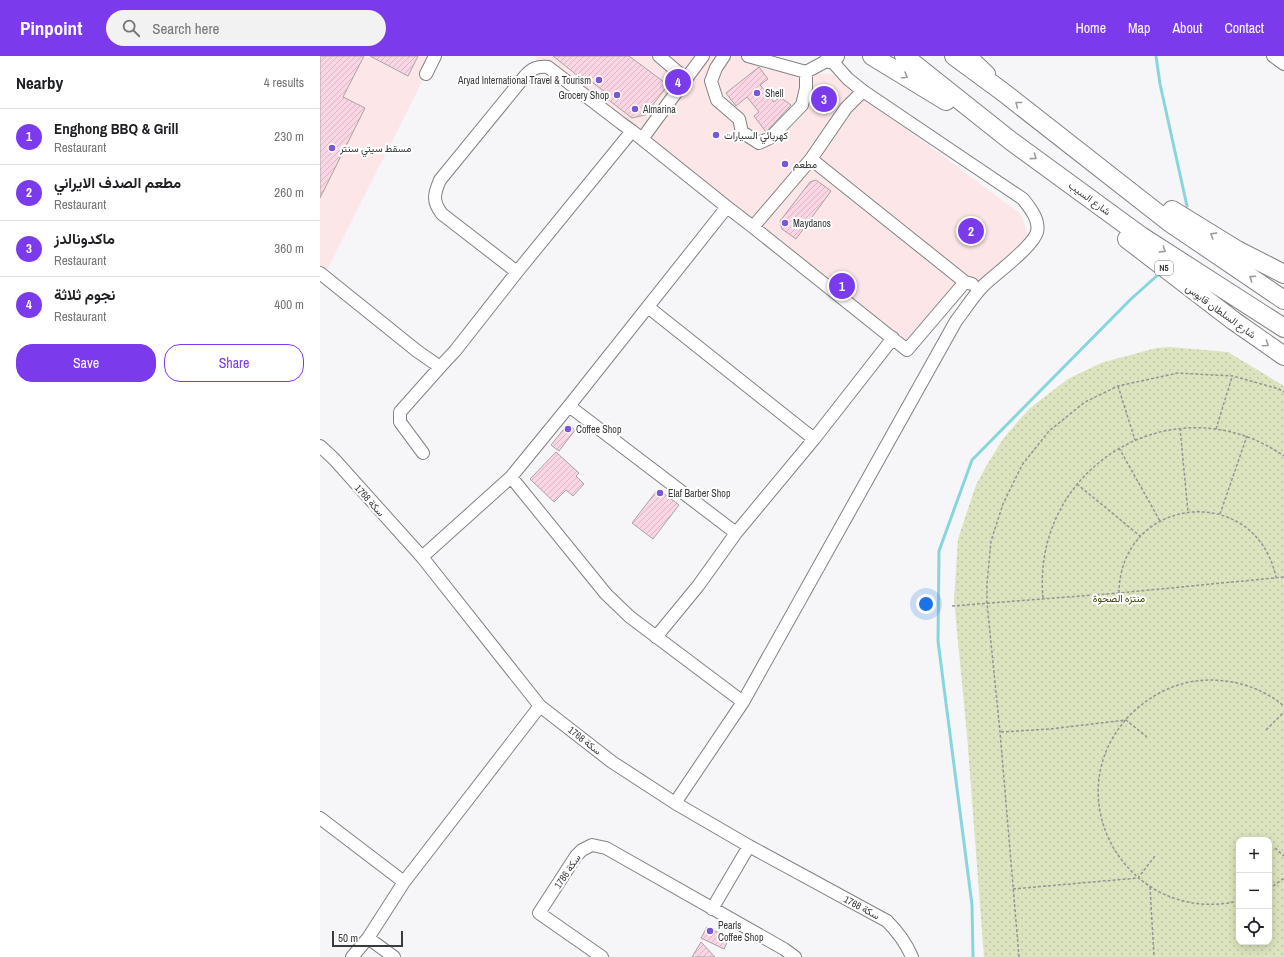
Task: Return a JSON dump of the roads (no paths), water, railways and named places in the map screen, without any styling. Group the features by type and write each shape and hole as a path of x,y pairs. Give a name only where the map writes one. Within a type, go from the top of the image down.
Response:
{"highway":[{"path":"872,56 1011,141"},
{"name":"شارع السيب","path":"904,56 1011,141 1141,236 1284,328"},
{"path":"954,56 1094,162 1169,222 1284,300"},
{"path":"1094,162 1237,250 1284,274"},
{"name":"شارع السلطان قابوس","path":"1051,170 1081,205 1234,321 1284,356"}],"street":[{"path":"426,74 436,56"},
{"path":"659,56 686,78"},
{"path":"642,139 703,56"},
{"path":"724,56 716,68 711,81 717,100 739,119 742,132 759,143 770,138 802,105 806,88 806,72"},
{"path":"675,803 743,702 956,321 982,288 1030,243 1037,232 1036,219 1032,210 1022,199 863,91 848,79 832,58 806,72 748,56"},
{"path":"971,56 990,74 1003,92"},
{"path":"1273,56 1284,64"},
{"path":"517,272 442,214 434,196 440,180 525,76 535,68 541,66 548,67 632,131 908,350 965,282"},
{"path":"753,227 811,158 846,108 863,91"},
{"path":"423,453 400,422 400,412 455,351 517,272 632,131"},
{"path":"811,158 965,282 982,288"},
{"path":"422,557 511,477 727,207"},
{"path":"320,273 440,367"},
{"path":"648,307 814,439"},
{"path":"656,637 698,586 736,533 814,439 892,338"},
{"path":"569,406 736,533"},
{"name":"سكة 1768","path":"320,446 334,459 422,557 540,706 612,762 675,803 749,846 888,921 905,942 912,957"},
{"path":"511,477 606,594 630,617 743,702"},
{"path":"352,957 368,938 404,882 540,706"},
{"path":"322,823 404,882"},
{"name":"سكة 1786","path":"602,957 539,913 570,864 582,850 592,845 606,848 784,949 795,957"},
{"path":"712,909 749,846"},
{"path":"368,938 394,957"}],"waterway":[{"path":"1156,56 1160,84 1187,206"},
{"path":"973,957 972,905 938,641 939,551 972,460 1131,299 1160,273"}],"place":[{"name":"Aryad International Travel & Tourism","path":"599,80"},
{"name":"نجوم ثلاثة","path":"678,82"},
{"name":"Shell","path":"757,93"},
{"name":"Grocery Shop","path":"617,95"},
{"name":"ماكدونالدز","path":"824,99"},
{"name":"Almarina","path":"635,109"},
{"name":"كهربائي السيارات","path":"716,135"},
{"name":"مسقط سيتي سنتر","path":"332,148"},
{"name":"مطعم","path":"785,164"},
{"name":"Maydanos","path":"785,223"},
{"name":"مطعم الصدف الايراني","path":"971,231"},
{"name":"Enghong BBQ & Grill","path":"842,286"},
{"name":"Coffee Shop","path":"568,429"},
{"name":"Elaf Barber Shop","path":"660,493"},
{"name":"Pearls Coffee Shop","path":"710,931"}],"park label":[{"name":"منتزه الصحوة","path":"1119,598"}]}
